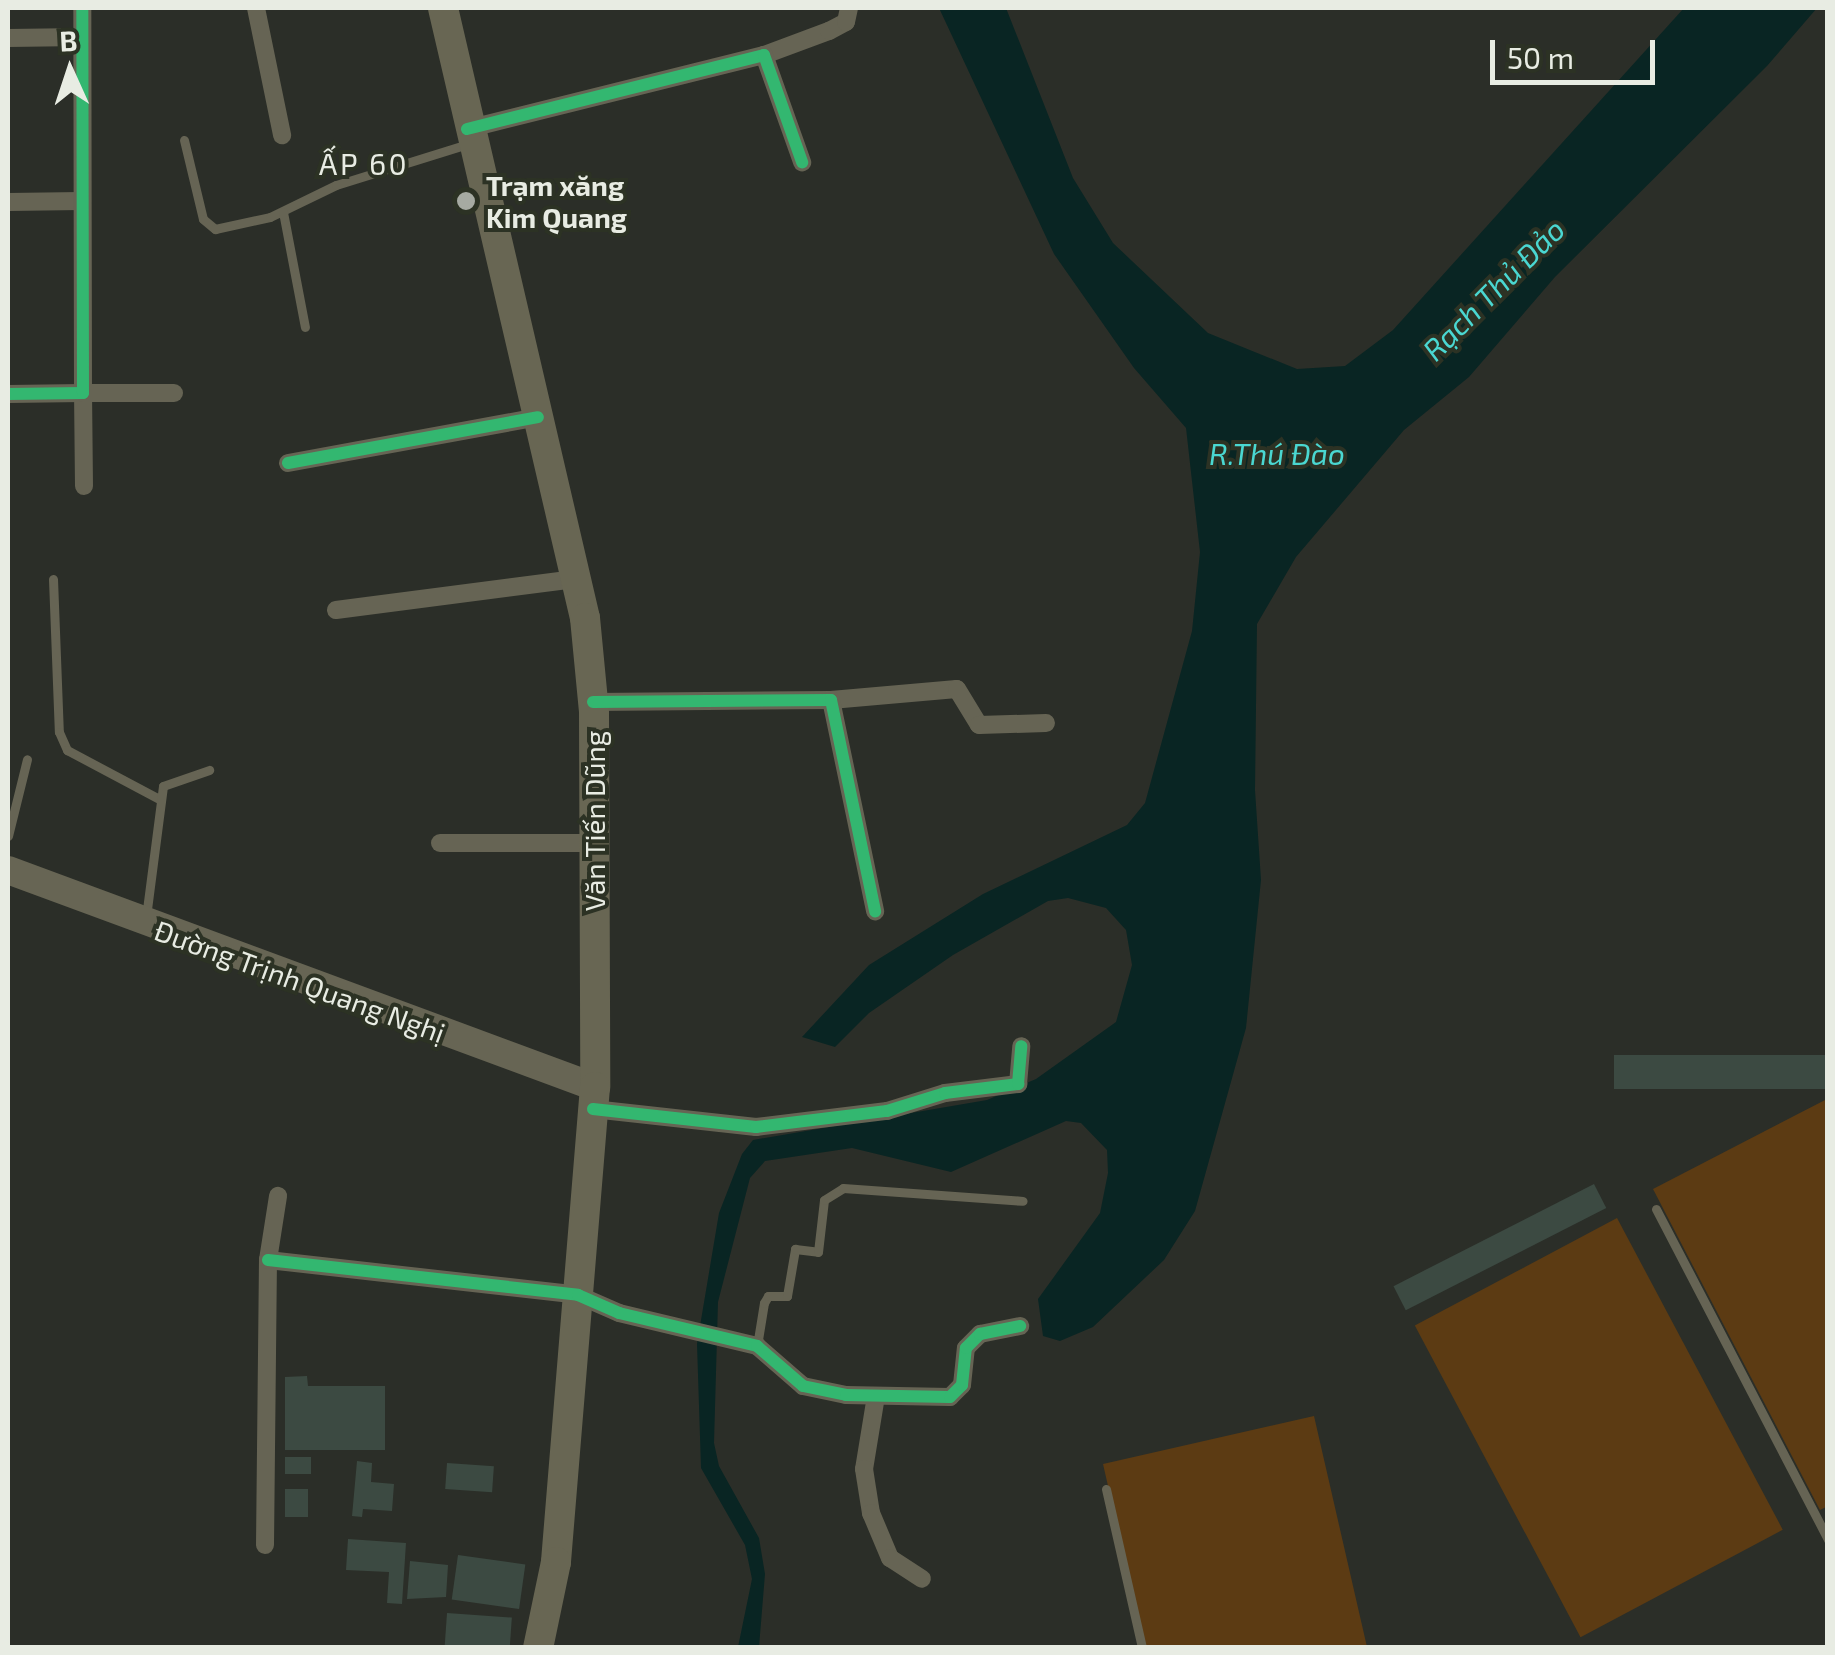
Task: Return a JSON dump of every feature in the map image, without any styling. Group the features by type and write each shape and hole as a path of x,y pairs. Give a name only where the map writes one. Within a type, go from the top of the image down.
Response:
{"highway":[{"name":"Văn Tiến Dũng","path":"442,8 469,136 576,578 593,702 594,1098 556,1562 538,1648"}],"main road":[{"name":"Đường Trịnh Quang Nghị","path":"8,870 594,1098"}],"street":[{"path":"82,8 84,486"},
{"path":"256,8 282,135"},
{"path":"469,136 764,54 846,22 850,8"},
{"path":"8,38 82,38"},
{"path":"764,54 802,162"},
{"path":"8,202 81,200"},
{"path":"8,394 174,393"},
{"path":"288,463 538,418"},
{"path":"336,610 576,578"},
{"path":"593,702 830,700 957,688 979,725 1046,723"},
{"path":"830,700 875,910"},
{"path":"440,843 594,843"},
{"path":"594,1098 756,1127 887,1111 945,1093 1018,1084 1021,1046"},
{"path":"265,1545 268,1260 278,1196"},
{"path":"268,1260 578,1295 619,1313 757,1346 802,1386 876,1396 950,1397 962,1385 966,1348 980,1334 1020,1326"},
{"path":"876,1396 864,1468 871,1513 890,1558 922,1579"}],"lane":[{"path":"184,140 206,226 221,229 283,212 336,184 469,136"},
{"path":"283,212 305,327"},
{"path":"53,579 60,732 67,750 161,800"},
{"path":"8,836 27,759"},
{"path":"145,925 162,786 208,770"},
{"path":"757,1346 764,1303 768,1296 787,1296 795,1249 818,1252 824,1200 843,1188 1023,1200"},
{"path":"1656,1209 1828,1540"},
{"path":"1106,1489 1142,1648"}],"shaded area":[{"path":"1827,1099 1828,1506 1820,1510 1653,1189"},
{"path":"1617,1218 1783,1530 1581,1637 1415,1326"},
{"path":"1314,1416 1367,1647 1145,1647 1103,1464"}],"water":[{"name":"R.Thú Đào","path":"939,8 1006,8 1073,178 1113,243 1208,333 1297,369 1345,366 1393,330 1684,8 1817,8 1767,66 1555,277 1469,377 1404,430 1296,557 1257,624 1255,790 1261,880 1246,1028 1195,1211 1164,1260 1093,1327 1060,1341 1043,1336 1038,1299 1100,1213 1108,1173 1107,1150 1081,1123 1066,1121 951,1172 852,1148 765,1161 750,1178 718,1302 714,1443 719,1466 759,1538 765,1574 759,1647 738,1647 752,1579 745,1545 701,1468 697,1344 719,1213 742,1154 753,1140 987,1100 1036,1079 1116,1022 1132,965 1126,930 1106,908 1068,898 1048,901 953,955 869,1013 835,1047 802,1037 869,965 983,894 1127,825 1145,803 1192,631 1200,552 1186,428 1134,368 1054,254"}],"building":[{"path":"1614,1055 1828,1055 1828,1089 1614,1089"},
{"path":"1594,1184 1606,1208 1406,1310 1394,1286"},
{"path":"307,1376 308,1386 385,1386 385,1450 285,1450 285,1377"},
{"path":"285,1457 311,1457 311,1474 285,1474"},
{"path":"357,1461 372,1463 371,1482 394,1484 392,1511 363,1509 362,1517 352,1516"},
{"path":"447,1463 494,1466 492,1492 445,1489"},
{"path":"285,1489 308,1489 308,1517 285,1517"},
{"path":"348,1539 406,1543 402,1604 387,1603 389,1572 346,1570"},
{"path":"458,1555 525,1564 519,1609 452,1600"},
{"path":"410,1561 448,1565 446,1597 407,1599"},
{"path":"447,1613 512,1618 510,1648 445,1648"}],"cycle path":[{"path":"8,394 83,393 82,8"},
{"path":"467,129 764,55 802,162"},
{"path":"288,463 538,417"},
{"path":"593,702 831,700 875,911"},
{"path":"593,1109 756,1127 887,1111 945,1093 1018,1084 1021,1046"},
{"path":"268,1260 578,1295 619,1313 757,1346 803,1386 846,1395 950,1397 962,1385 966,1348 980,1334 1020,1326"}],"place":[{"name":"Trạm xăng Kim Quang","path":"466,201"}],"district":[{"name":"ẤP 60","path":"364,163"}],"water label":[{"name":"Rạch Thủ Đảo","path":"1493,289"}]}
